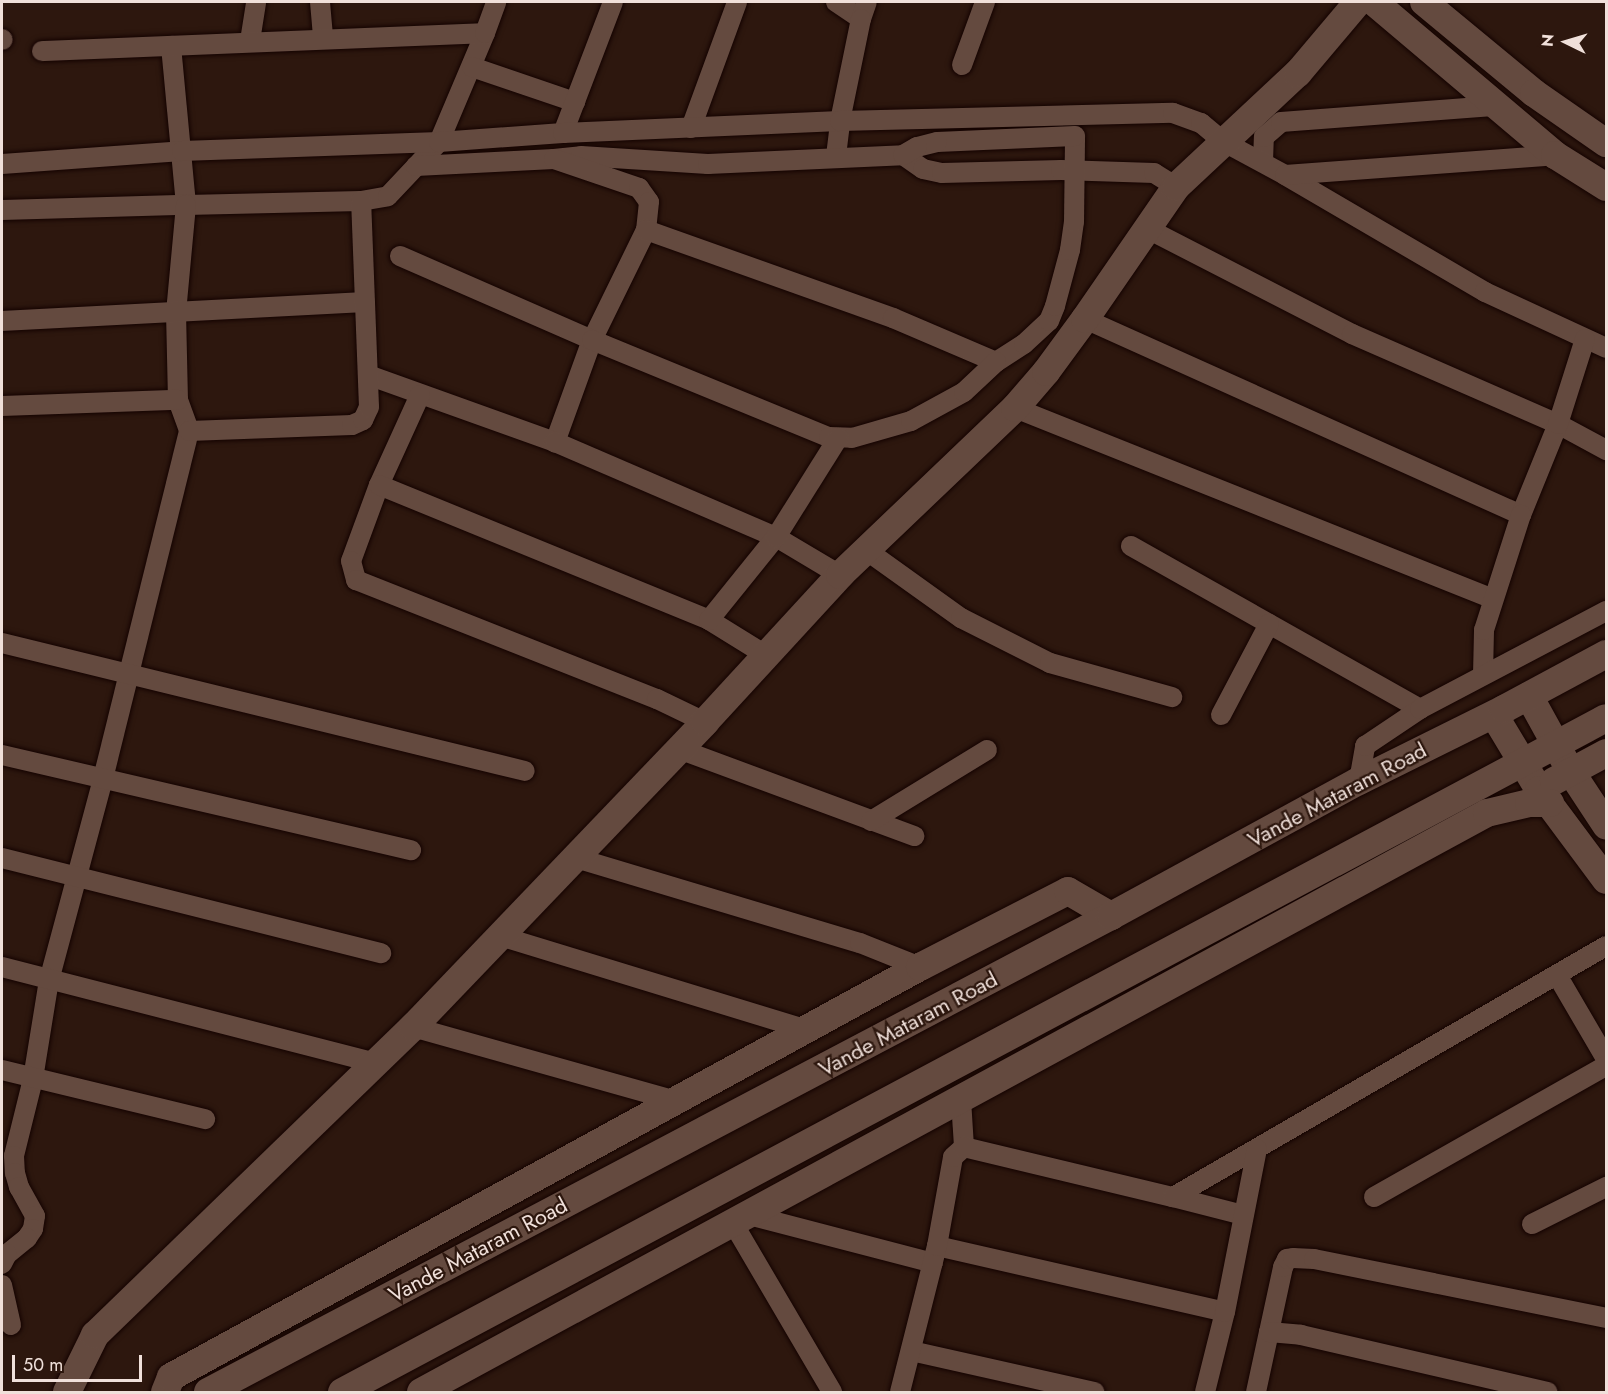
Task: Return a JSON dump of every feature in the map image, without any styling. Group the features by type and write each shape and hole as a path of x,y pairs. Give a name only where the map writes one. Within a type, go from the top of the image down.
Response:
{"street":[{"path":"250,41 256,2"},
{"path":"320,2 323,38"},
{"path":"2,210 361,201 388,196 439,142 472,67 496,2"},
{"path":"691,128 738,2"},
{"path":"836,2 864,10 840,122 836,156"},
{"path":"962,65 986,2"},
{"path":"66,1392 95,1335 413,1027 768,656 840,575 1015,408 1046,372 1085,319 1176,187 1298,73 1358,2"},
{"path":"1374,2 1555,155 1606,187"},
{"path":"1424,2 1534,93 1606,143"},
{"path":"563,133 606,4"},
{"path":"42,51 485,33"},
{"path":"2,1264 7,1254 27,1238 33,1229 34,1216 19,1187 14,1156 33,1078 49,980 103,779 189,431 178,400 176,312 186,206 171,46"},
{"path":"472,67 575,102"},
{"path":"1263,162 1264,137 1281,122 1496,106"},
{"path":"2,164 182,151 439,142 563,133 840,122 1173,113 1201,123 1224,142 1263,162 1485,292 1606,348"},
{"path":"400,256 592,340 829,437 852,438 911,421 964,392 996,362 1024,344 1048,321 1055,306 1070,250 1075,199 1075,136 938,142 917,147 903,155 836,156 708,164 581,156 416,166"},
{"path":"903,155 923,169 942,173 1061,170 1154,173 1176,187"},
{"path":"1285,175 1555,155"},
{"path":"554,159 639,188 649,202 646,230 592,340 555,442"},
{"path":"189,431 352,425 363,420 369,407 361,201"},
{"path":"1146,228 1352,334 1558,424 1606,450"},
{"path":"646,230 894,318 996,362"},
{"path":"2,321 365,302"},
{"path":"1085,319 1521,515"},
{"path":"1483,675 1484,630 1493,599 1521,515 1558,424 1585,339"},
{"path":"368,375 555,442 776,537 840,575"},
{"path":"420,395 379,485 351,561 356,580 657,699 705,722"},
{"path":"2,406 178,400"},
{"path":"1015,408 1493,599"},
{"path":"709,620 776,537 838,438"},
{"path":"379,485 709,620 768,656"},
{"path":"1131,546 1420,709"},
{"path":"866,550 961,618 1050,663 1172,697"},
{"path":"1359,781 1365,746 1420,709 1606,610"},
{"path":"1221,715 1269,624"},
{"path":"2,643 525,771"},
{"name":"Vande Mataram Road","path":"208,1392 1112,916 1359,781 1494,715 1606,654"},
{"path":"1529,696 1555,746 1606,825"},
{"path":"1494,715 1522,764 1606,880"},
{"path":"421,1392 961,1100 1462,812 1522,764 1606,718"},
{"path":"679,749 914,836"},
{"path":"871,820 987,750"},
{"path":"342,1392 1462,812 1487,813 1529,803 1544,796 1571,772 1606,753"},
{"path":"2,755 411,850"},
{"path":"2,858 381,953"},
{"path":"576,858 860,943 920,966"},
{"path":"165,1392 171,1377 920,966 1068,891 1112,916"},
{"path":"500,936 807,1030"},
{"path":"1173,1197 1606,946"},
{"path":"2,967 377,1063"},
{"path":"1557,975 1606,1059"},
{"path":"413,1027 677,1101"},
{"path":"1374,1197 1606,1066"},
{"path":"2,1070 205,1119"},
{"path":"961,1100 964,1147"},
{"path":"964,1147 1243,1215"},
{"path":"900,1392 935,1255 953,1157 964,1147"},
{"path":"1204,1392 1225,1312 1257,1149"},
{"path":"1532,1224 1606,1187"},
{"path":"741,1219 1225,1312"},
{"path":"741,1219 832,1392"},
{"path":"1256,1392 1283,1267 1287,1259 1314,1259 1606,1318"},
{"path":"2,1285 11,1324"},
{"path":"1269,1332 1301,1335 1548,1392"},
{"path":"911,1351 1094,1392"}]}
